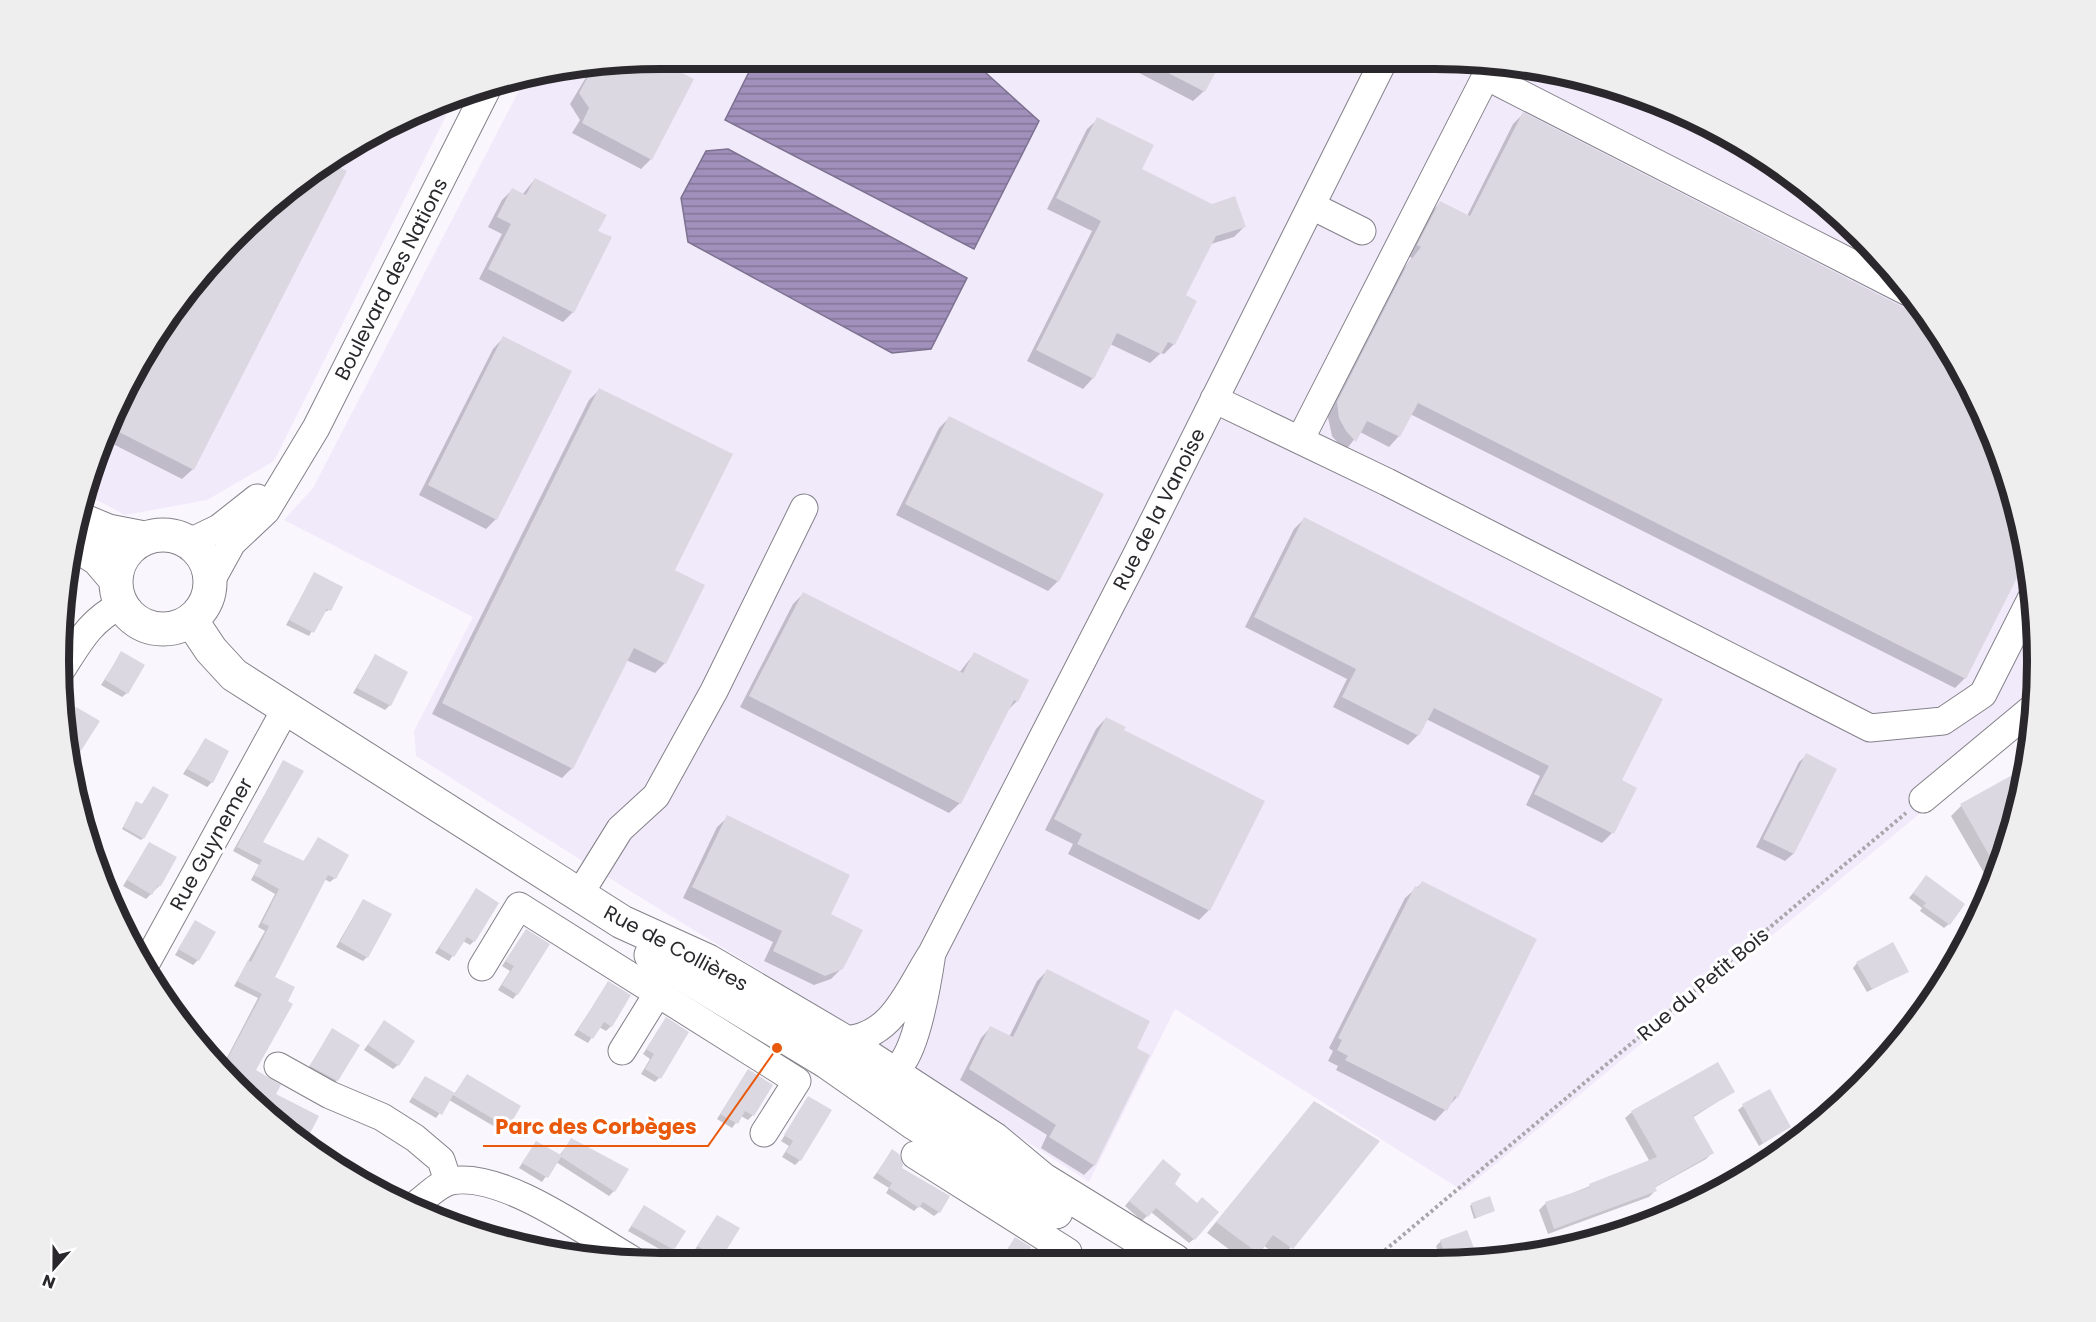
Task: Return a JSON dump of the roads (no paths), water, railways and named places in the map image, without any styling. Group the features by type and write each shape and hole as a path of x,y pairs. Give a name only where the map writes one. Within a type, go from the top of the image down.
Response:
{"main road":[{"path":"80,548 98,559 130,616 142,625 156,629 181,625 205,603 211,581 208,566 201,553 190,542 167,535 144,538 108,531 86,522"},
{"path":"118,592 124,554 144,538"},
{"name":"Rue de Collières","path":"181,625 211,650 234,675 579,895 622,922 708,961 834,1051 914,1123 997,1191 1117,1253"},
{"name":"Rue de Collières","path":"181,625 211,677 606,927 736,1024 834,1051 888,1070 994,1139 1042,1179 1162,1253"}],"street":[{"name":"Rue de la Vanoise","path":"834,1051 873,1034 900,1010 912,984 933,953 1380,69"},
{"path":"1300,440 1486,76 1890,283"},
{"name":"Boulevard des Nations","path":"211,581 232,543 266,511 291,472 483,96"},
{"path":"1312,206 1362,231"},
{"path":"1214,399 1300,440 1870,728 1943,721 1983,694 2025,611"},
{"name":"Boulevard des Nations","path":"190,542 219,528 291,472"},
{"path":"579,895 620,829 656,796 714,691 804,508"},
{"path":"69,658 91,624 102,614 118,592"},
{"path":"1923,799 2024,715"},
{"name":"Rue Guynemer","path":"149,958 279,721"},
{"name":"Rue de Collières","path":"482,967 519,906 658,993 736,1024 796,1081 764,1133"},
{"name":"Rue de la Vanoise","path":"888,1070 899,1066 915,1038 933,953"},
{"path":"622,1051 658,993"},
{"path":"278,1066 330,1095 382,1117 416,1138 441,1160 448,1181"},
{"name":"Rue de Collières","path":"915,1155 997,1191 1068,1252"},
{"path":"420,1201 448,1181 476,1179 509,1188 618,1252"}],"place":[{"name":"Parc des Corbèges","path":"777,1048"}]}
